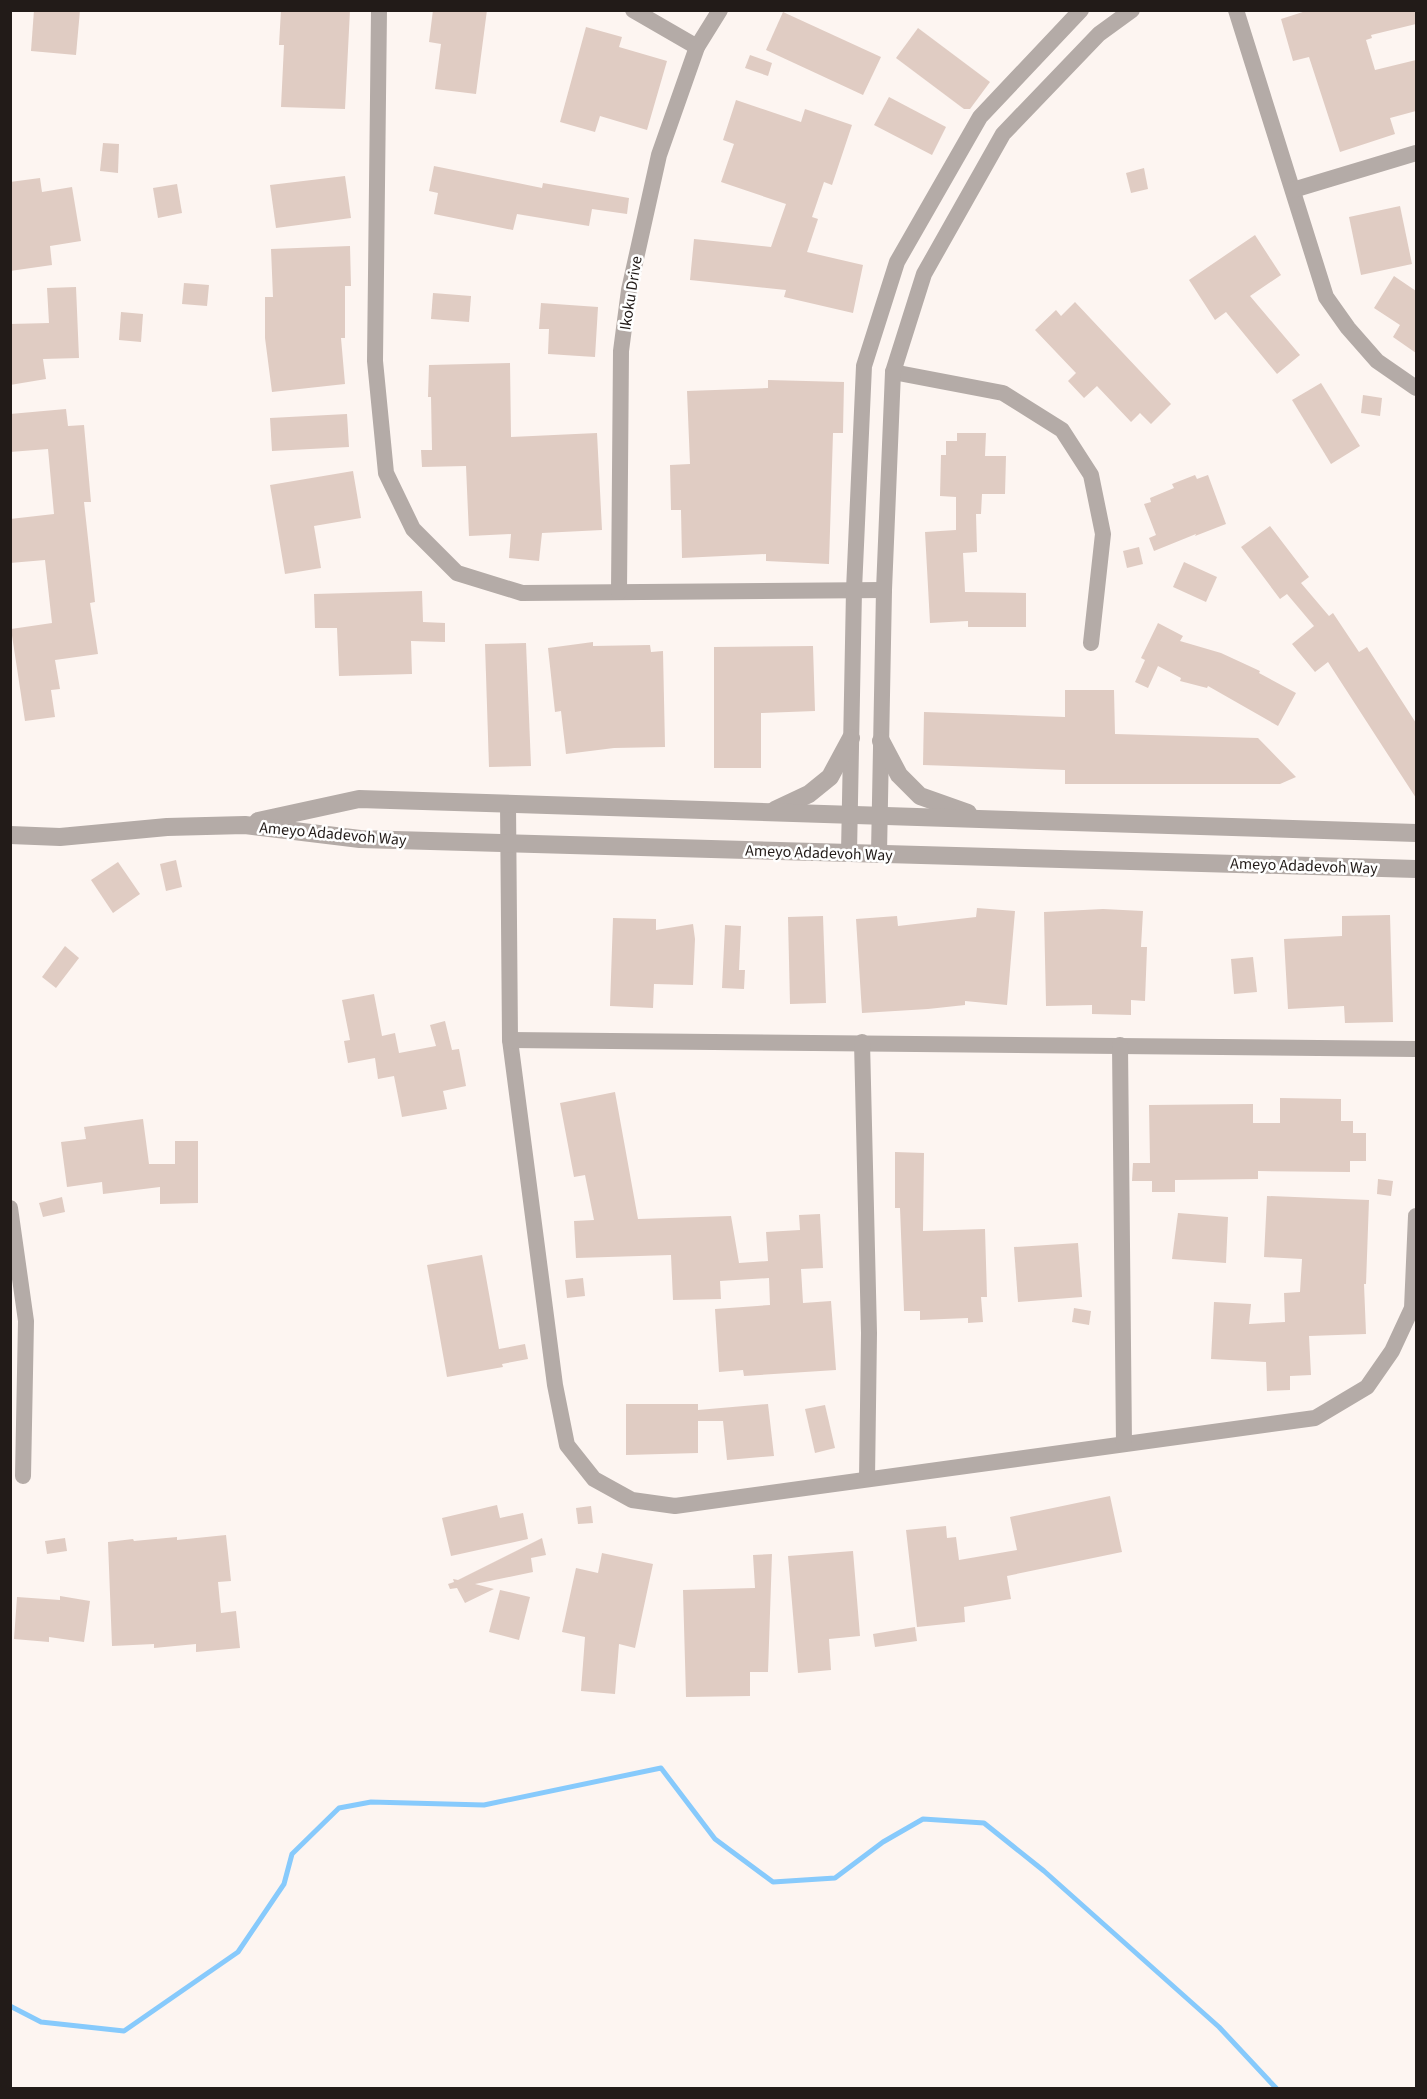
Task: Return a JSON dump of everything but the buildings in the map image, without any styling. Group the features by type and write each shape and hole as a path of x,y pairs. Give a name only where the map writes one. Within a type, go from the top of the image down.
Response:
{"street":[{"path":"379,10 375,361 386,473 413,529 457,573 522,593 884,590"},
{"path":"633,10 697,47"},
{"name":"Ikoku Drive","path":"619,592 621,351 629,290 659,155 697,47 720,10"},
{"path":"849,853 854,590 864,366 897,262 980,117 1081,10"},
{"path":"879,853 884,590 893,372 924,274 1004,134 1099,34 1132,10"},
{"path":"1236,10 1326,297 1348,328 1377,361 1416,388"},
{"path":"1293,190 1416,153"},
{"path":"893,372 1003,393 1062,430 1091,475 1103,534 1091,644"},
{"path":"771,812 809,794 830,777 851,738"},
{"path":"881,741 899,775 920,796 983,819"},
{"name":"Ameyo Adadevoh Way","path":"245,825 359,799 1416,833"},
{"path":"508,804 510,1040 555,1385 567,1445 594,1479 632,1500 675,1506 1315,1418 1367,1387 1392,1352 1412,1308 1416,1216"},
{"path":"10,835 60,837 166,827 245,825"},
{"name":"Ameyo Adadevoh Way","path":"245,825 360,839 1416,869"},
{"path":"510,1040 1416,1049"},
{"path":"862,1042 869,1333 867,1479"},
{"path":"1120,1045 1124,1444"},
{"path":"10,1208 26,1321 23,1476"}],"waterway":[{"path":"10,2006 41,2022 124,2031 238,1952 284,1884 292,1854 339,1808 371,1802 484,1805 661,1768 715,1839 773,1882 835,1878 883,1842 923,1819 984,1823 1044,1871 1219,2027 1276,2088"}]}
